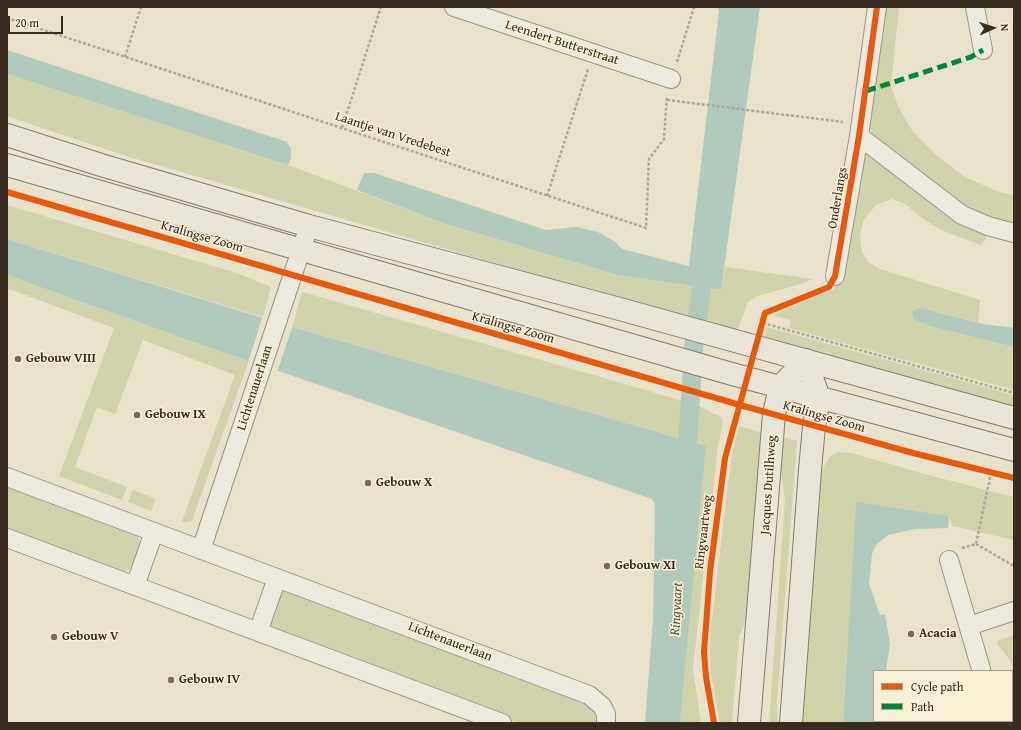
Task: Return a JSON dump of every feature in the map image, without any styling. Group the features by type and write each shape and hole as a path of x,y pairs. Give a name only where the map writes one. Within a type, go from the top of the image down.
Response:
{"main road":[{"path":"7,135 101,165 309,226 616,308 1014,418"},
{"name":"Kralingse Zoom","path":"7,165 780,387 1014,450"},
{"path":"780,387 806,360"},
{"path":"791,723 810,470 814,426 819,398 806,360"},
{"name":"Jacques Dutilhweg","path":"749,723 774,414 780,387"}],"street":[{"name":"Leendert Butterstraat","path":"454,7 671,79"},
{"name":"Onderlangs","path":"835,276 859,136 877,7"},
{"path":"975,7 983,50"},
{"path":"859,136 962,214 988,226 1014,233"},
{"name":"Lichtenauerlaan","path":"201,550 309,226"},
{"name":"Lichtenauerlaan","path":"7,477 589,694 602,706 606,714 606,723"},
{"path":"135,586 154,532"},
{"path":"7,538 502,723"},
{"path":"949,560 984,670"},
{"path":"258,632 277,578"},
{"path":"969,626 1014,611"}],"path":[{"path":"125,56 142,7"},
{"path":"342,128 381,7"},
{"path":"694,7 671,79 667,100 844,122"},
{"path":"547,196 593,53"},
{"path":"756,347 763,320 1014,393"},
{"path":"983,471 994,473 980,518 976,542 1014,566"}],"green space":[{"path":"885,7 899,7 891,87 899,108 913,132 936,155 965,177 999,192 1014,195 1014,225 988,219 963,207 882,145 872,134 868,121"},
{"path":"7,74 288,165 440,222 617,275 721,290 725,267 813,279 798,285 757,296 748,302 736,333 126,156 7,116"},
{"path":"869,154 957,224 987,236 981,245 941,230 922,218 905,204 892,199 876,205 863,221 860,237 862,252 868,262 880,269 980,300 978,322 920,308 914,320 933,327 1014,347 1014,390 789,328 791,321 773,315 832,290 840,284 863,157"},
{"path":"7,205 237,273 271,287 263,317 7,239"},
{"path":"7,275 249,360 192,521 186,523 182,521 235,375 143,340 115,414 97,407 75,467 127,487 122,500 59,476 114,328 9,289 7,294"},
{"path":"302,292 632,386 699,406 721,417 723,422 718,446 693,668 701,723 680,723 706,446 292,327"},
{"path":"767,327 1014,395 1014,410 764,340"},
{"path":"740,426 762,433 747,616 739,637 732,723 720,723 710,667 710,635 731,460 738,428"},
{"path":"782,437 797,441 777,703 778,723 769,723 785,499 780,465"},
{"path":"838,452 851,453 1014,497 1014,540 953,526 949,516 856,503 843,723 794,723 817,499 822,470 830,456"},
{"path":"7,483 136,531 141,544 131,569 119,574 7,532"},
{"path":"133,490 156,499 151,511 128,502"},
{"path":"290,588 589,700 598,713 597,723 519,723 273,631 267,618 277,594"},
{"path":"1014,635 1014,723 1012,722 1013,670 1010,660 998,645 997,641"}],"water":[{"path":"717,7 760,7 721,290 617,275 440,222 357,190 364,173 374,173 546,230 577,227 598,232 614,241 622,249 689,266 719,11"},
{"path":"7,50 287,142 291,149 291,158 288,165 7,74"},
{"name":"Ringvaart","path":"7,239 292,327 706,446 680,723 645,723 653,619 655,506 652,499 220,351 7,275"},
{"path":"920,308 984,324 1014,328 1014,347 933,327 914,320 912,311"},
{"path":"856,502 949,516 948,528 915,529 888,535 876,545 872,554 869,584 880,615 885,614 890,644 886,670 873,670 873,722 879,723 843,723"}],"pier":[{"path":"263,315 293,325 277,372 248,362"}],"waterway":[{"path":"686,466 694,344 705,262"}],"marked path":[{"path":"866,91 971,57 983,50"}],"cycle path":[{"name":"Ringvaartweg","path":"714,723 706,677 704,652 710,572 725,458 765,313 829,287 835,276 859,136 877,7"},
{"path":"7,192 740,405 913,453 1014,478"}],"place":[{"name":"Gebouw VIII","path":"18,359"},
{"name":"Gebouw IX","path":"137,415"},
{"name":"Gebouw X","path":"368,483"},
{"name":"Gebouw XI","path":"607,566"},
{"name":"Acacia","path":"911,634"},
{"name":"Gebouw V","path":"54,637"},
{"name":"Gebouw IV","path":"171,680"}]}
